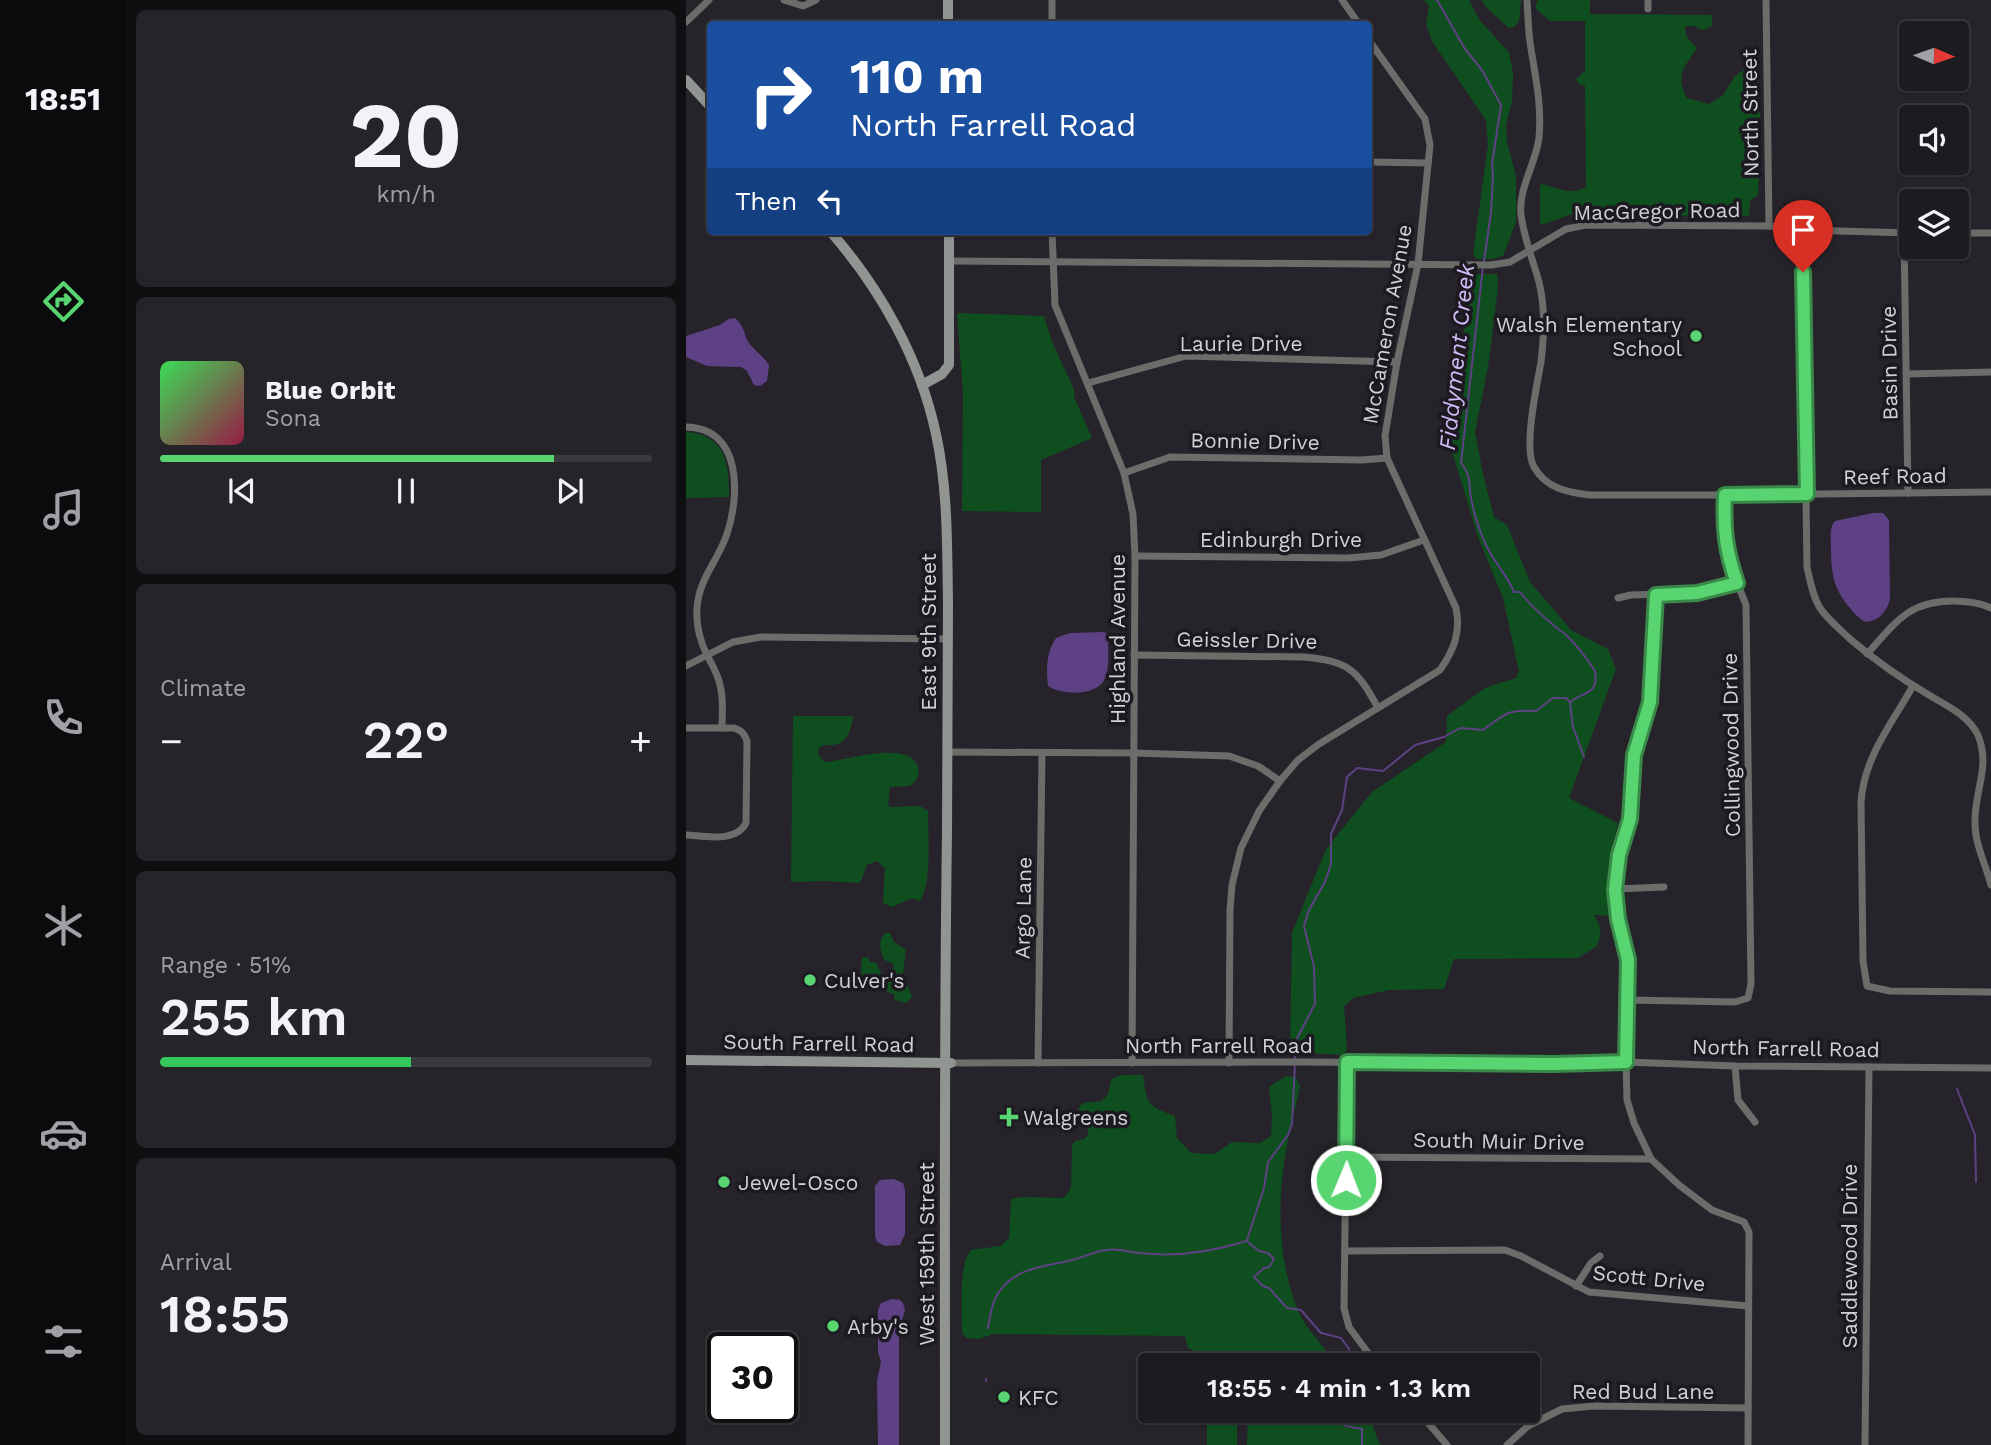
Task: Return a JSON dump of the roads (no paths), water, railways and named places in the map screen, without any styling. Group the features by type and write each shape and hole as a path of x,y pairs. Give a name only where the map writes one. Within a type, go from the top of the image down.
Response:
{"main road":[{"path":"948,0 948,21"},
{"path":"686,80 707,103"},
{"name":"East 9th Street","path":"833,235 858,265 880,299 900,334 922,385 935,430 946,497 949,1063"},
{"path":"922,385 942,374 949,365 949,235"},
{"name":"South Farrell Road","path":"686,1060 949,1063"},
{"name":"West 159th Street","path":"945,1445 949,1063"}],"street":[{"path":"686,22 709,0"},
{"path":"784,0 803,6 816,0"},
{"path":"1052,0 1052,21"},
{"path":"1342,0 1357,21"},
{"name":"Reef Road","path":"1527,0 1530,42 1539,92 1538,139 1521,214 1540,286 1542,321 1541,361 1534,394 1531,445 1533,466 1547,484 1566,492 1588,495 1991,492"},
{"path":"1648,0 1648,9"},
{"name":"North Street","path":"1766,0 1769,226"},
{"name":"McCameron Avenue","path":"1229,1062 1232,885 1236,864 1259,811 1298,760 1319,744 1440,670 1455,643 1458,629 1456,608 1387,458 1385,436 1418,264 1430,145 1424,119 1372,44"},
{"path":"1372,54 1378,52"},
{"path":"1372,162 1429,163"},
{"name":"MacGregor Road","path":"950,261 1491,265 1510,262 1566,229 1586,225 1769,226 1802,230 1899,233"},
{"path":"1802,230 1807,567 1812,587 1820,607 1867,654 1891,673 1964,716 1974,727 1982,742 1985,758 1985,771 1976,806 1976,838 1991,884"},
{"path":"1969,233 1991,233"},
{"name":"Highland Avenue","path":"1052,235 1055,305 1124,473 1133,514 1132,1063"},
{"name":"Basin Drive","path":"1908,259 1908,493"},
{"name":"Laurie Drive","path":"1088,383 1186,356 1398,362"},
{"path":"1907,374 1991,372"},
{"path":"686,427 702,429 716,438 730,454 733,466 733,507 728,532 721,550 707,572 697,608 701,639 720,684 722,728"},
{"name":"Bonnie Drive","path":"1124,473 1170,457 1362,460 1387,458"},
{"name":"Collingwood Drive","path":"1628,1000 1735,1002 1748,998 1751,984 1746,605 1728,557 1724,525 1725,495"},
{"name":"Edinburgh Drive","path":"1135,556 1349,558 1381,555 1424,540"},
{"path":"1618,598 1631,595 1697,593 1737,583"},
{"path":"1656,595 1650,702 1634,755 1630,819 1619,855 1615,890 1618,919 1628,960 1626,1090 1630,1111 1651,1159 1712,1210 1744,1222 1749,1232 1748,1445"},
{"path":"1867,654 1903,615 1921,605 1945,601 1978,603 1991,608"},
{"path":"686,666 733,642 761,637 948,639"},
{"name":"Geissler Drive","path":"1134,655 1326,659 1343,665 1364,682 1378,708"},
{"path":"1913,686 1873,754 1863,783 1863,961 1867,986 1890,991 1991,992"},
{"path":"686,728 740,730 747,741 746,823 742,830 730,836 686,835"},
{"path":"948,752 1229,756 1258,766 1280,781"},
{"name":"Argo Lane","path":"1038,1063 1042,753"},
{"path":"1615,890 1664,887"},
{"path":"1347,1062 1344,1308 1349,1327 1368,1353"},
{"name":"North Farrell Road","path":"949,1063 1626,1062 1735,1066 1991,1068"},
{"path":"1735,1066 1738,1100 1755,1122"},
{"name":"Saddlewood Drive","path":"1865,1445 1869,1067"},
{"name":"South Muir Drive","path":"1347,1157 1651,1159"},
{"name":"Scott Drive","path":"1345,1251 1505,1250 1589,1292 1748,1306"},
{"path":"1576,1286 1591,1263 1600,1256"},
{"name":"Red Bud Lane","path":"1507,1445 1528,1426 1562,1409 1594,1406 1748,1408"},
{"path":"1428,1423 1447,1445"}],"waterway":[{"name":"Fiddyment Creek","path":"1437,0 1501,105 1492,164 1491,212 1484,261"},
{"name":"Fiddyment Creek","path":"1483,266 1461,463 1468,476 1471,498 1483,539 1514,592 1520,592 1536,610 1570,639 1595,671 1593,688 1570,702"},
{"name":"Fiddyment Creek","path":"1295,1058 1294,1044 1315,1004 1314,967 1304,926 1331,864 1331,834 1342,810 1347,777 1357,768 1383,771 1415,745 1444,737 1460,728 1483,730 1507,714 1536,711 1553,698 1566,698 1570,702"},
{"path":"1570,703 1573,727 1584,757"},
{"name":"Fiddyment Creek","path":"1247,1240 1264,1188 1268,1162 1288,1135 1292,1124 1295,1063"},
{"path":"1957,1089 1975,1135 1976,1182"},
{"path":"988,1328 999,1292 1006,1283 1023,1272 1107,1250 1180,1254 1207,1251 1246,1241"},
{"name":"Fiddyment Creek","path":"1248,1242 1274,1259 1269,1267 1254,1277 1269,1288 1287,1308 1301,1310 1321,1333 1341,1338 1349,1353"},
{"name":"Fiddyment Creek","path":"1343,1423 1362,1429 1362,1445"}],"place":[{"name":"Walsh Elementary School","path":"1696,336"},
{"name":"Culver's","path":"810,980"},
{"name":"Walgreens","path":"1009,1117"},
{"name":"Jewel-Osco","path":"724,1182"},
{"name":"Arby's","path":"833,1326"},
{"name":"KFC","path":"1004,1397"}]}
